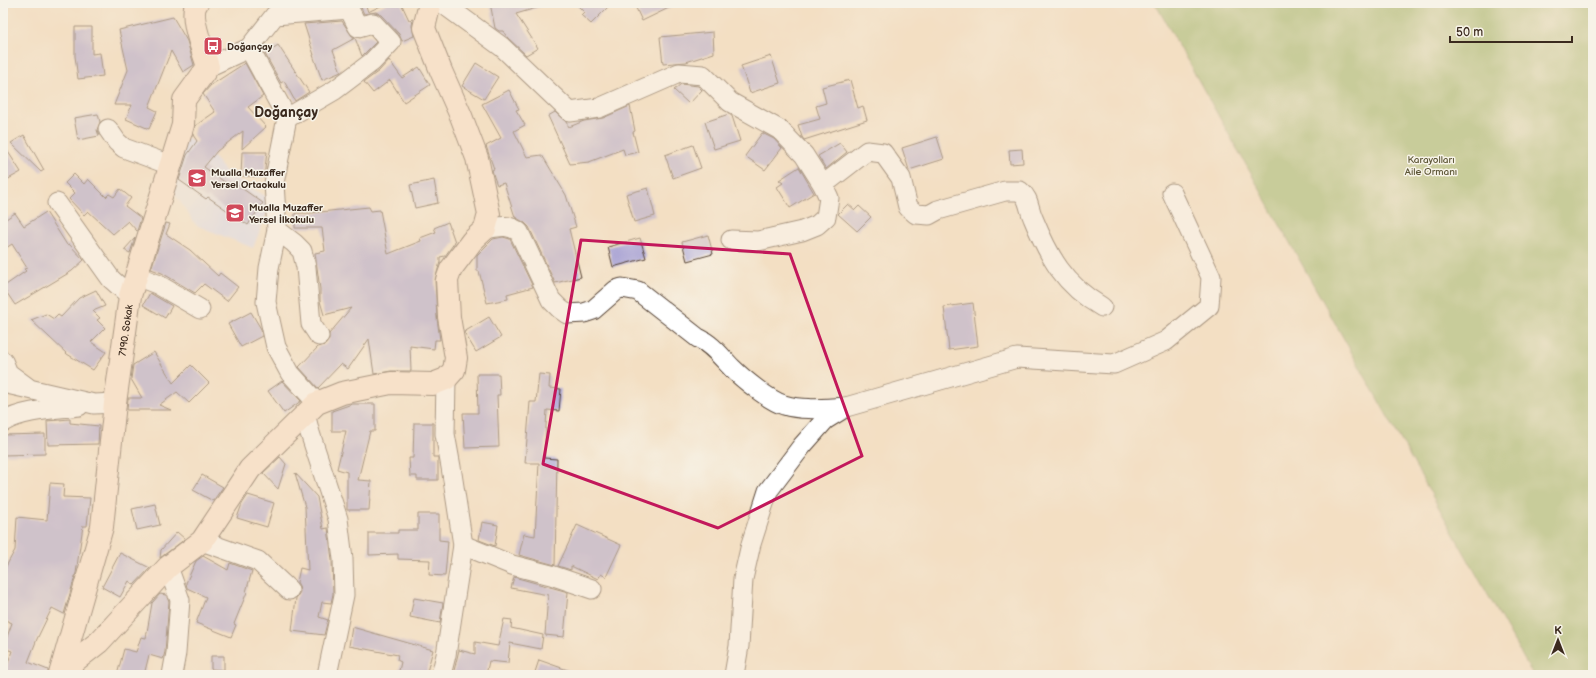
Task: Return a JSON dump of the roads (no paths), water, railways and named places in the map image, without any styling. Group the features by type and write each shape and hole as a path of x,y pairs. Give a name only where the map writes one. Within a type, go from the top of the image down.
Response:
{"street":[{"path":"197,3 195,5 194,19 208,67 249,48 275,15 348,6 358,27 373,23 391,42 372,62 335,90 287,118"},
{"path":"61,672 99,642 168,567 202,541 250,469 311,409 342,393 391,383 433,384 446,379 454,370 456,358 449,317 447,280 455,263 472,241 485,229 489,214 477,158 424,28 430,3"},
{"path":"442,3 502,47 570,112 599,108 679,73 703,75 730,102 780,130 804,155 823,185 829,198 826,217 817,225 802,231 758,241 731,240"},
{"path":"249,48 287,118 274,184 277,230 269,268 266,302 276,347 311,409 310,433 338,518 343,559 344,595 327,675"},
{"name":"7190. Sokak","path":"61,672 102,527 105,404 133,286 183,125 184,100 208,67"},
{"path":"108,129 117,142 124,148 170,165"},
{"path":"823,185 867,151 883,153 901,178 908,207 916,214 929,215 938,210 1005,191 1020,191 1026,196 1032,217 1055,265 1070,283 1088,299 1102,307"},
{"path":"485,229 507,226 514,228 519,232 551,300 567,314 584,313 593,310 616,290 622,288 638,291 698,338 707,342 733,369 766,395 783,405 797,408 846,407 1017,358 1114,364 1166,341 1209,306 1211,277 1172,193"},
{"path":"57,203 111,280 133,286 157,284 200,309"},
{"path":"277,230 302,251 306,267 311,324 319,336"},
{"path":"3,361 8,373 30,388"},
{"path":"441,675 446,655 463,545 445,434 446,379"},
{"path":"3,383 30,388 61,398 105,404"},
{"path":"3,422 10,418 44,410 105,404"},
{"path":"734,675 739,646 743,579 751,544 768,491 802,446 825,420 846,407"},
{"path":"202,541 258,561 288,590"},
{"path":"463,545 512,565 551,575 592,589"},
{"path":"168,567 180,600 176,653 172,675"}],"place":[{"name":"Doğançay","path":"213,46"},
{"name":"Mualla Muzaffer Yersel Ortaokulu","path":"197,178"},
{"name":"Mualla Muzaffer Yersel İlkokulu","path":"235,213"}],"district":[{"name":"Doğançay","path":"286,112"}],"park label":[{"name":"Karayolları Aile Ormanı","path":"1431,164"}]}
